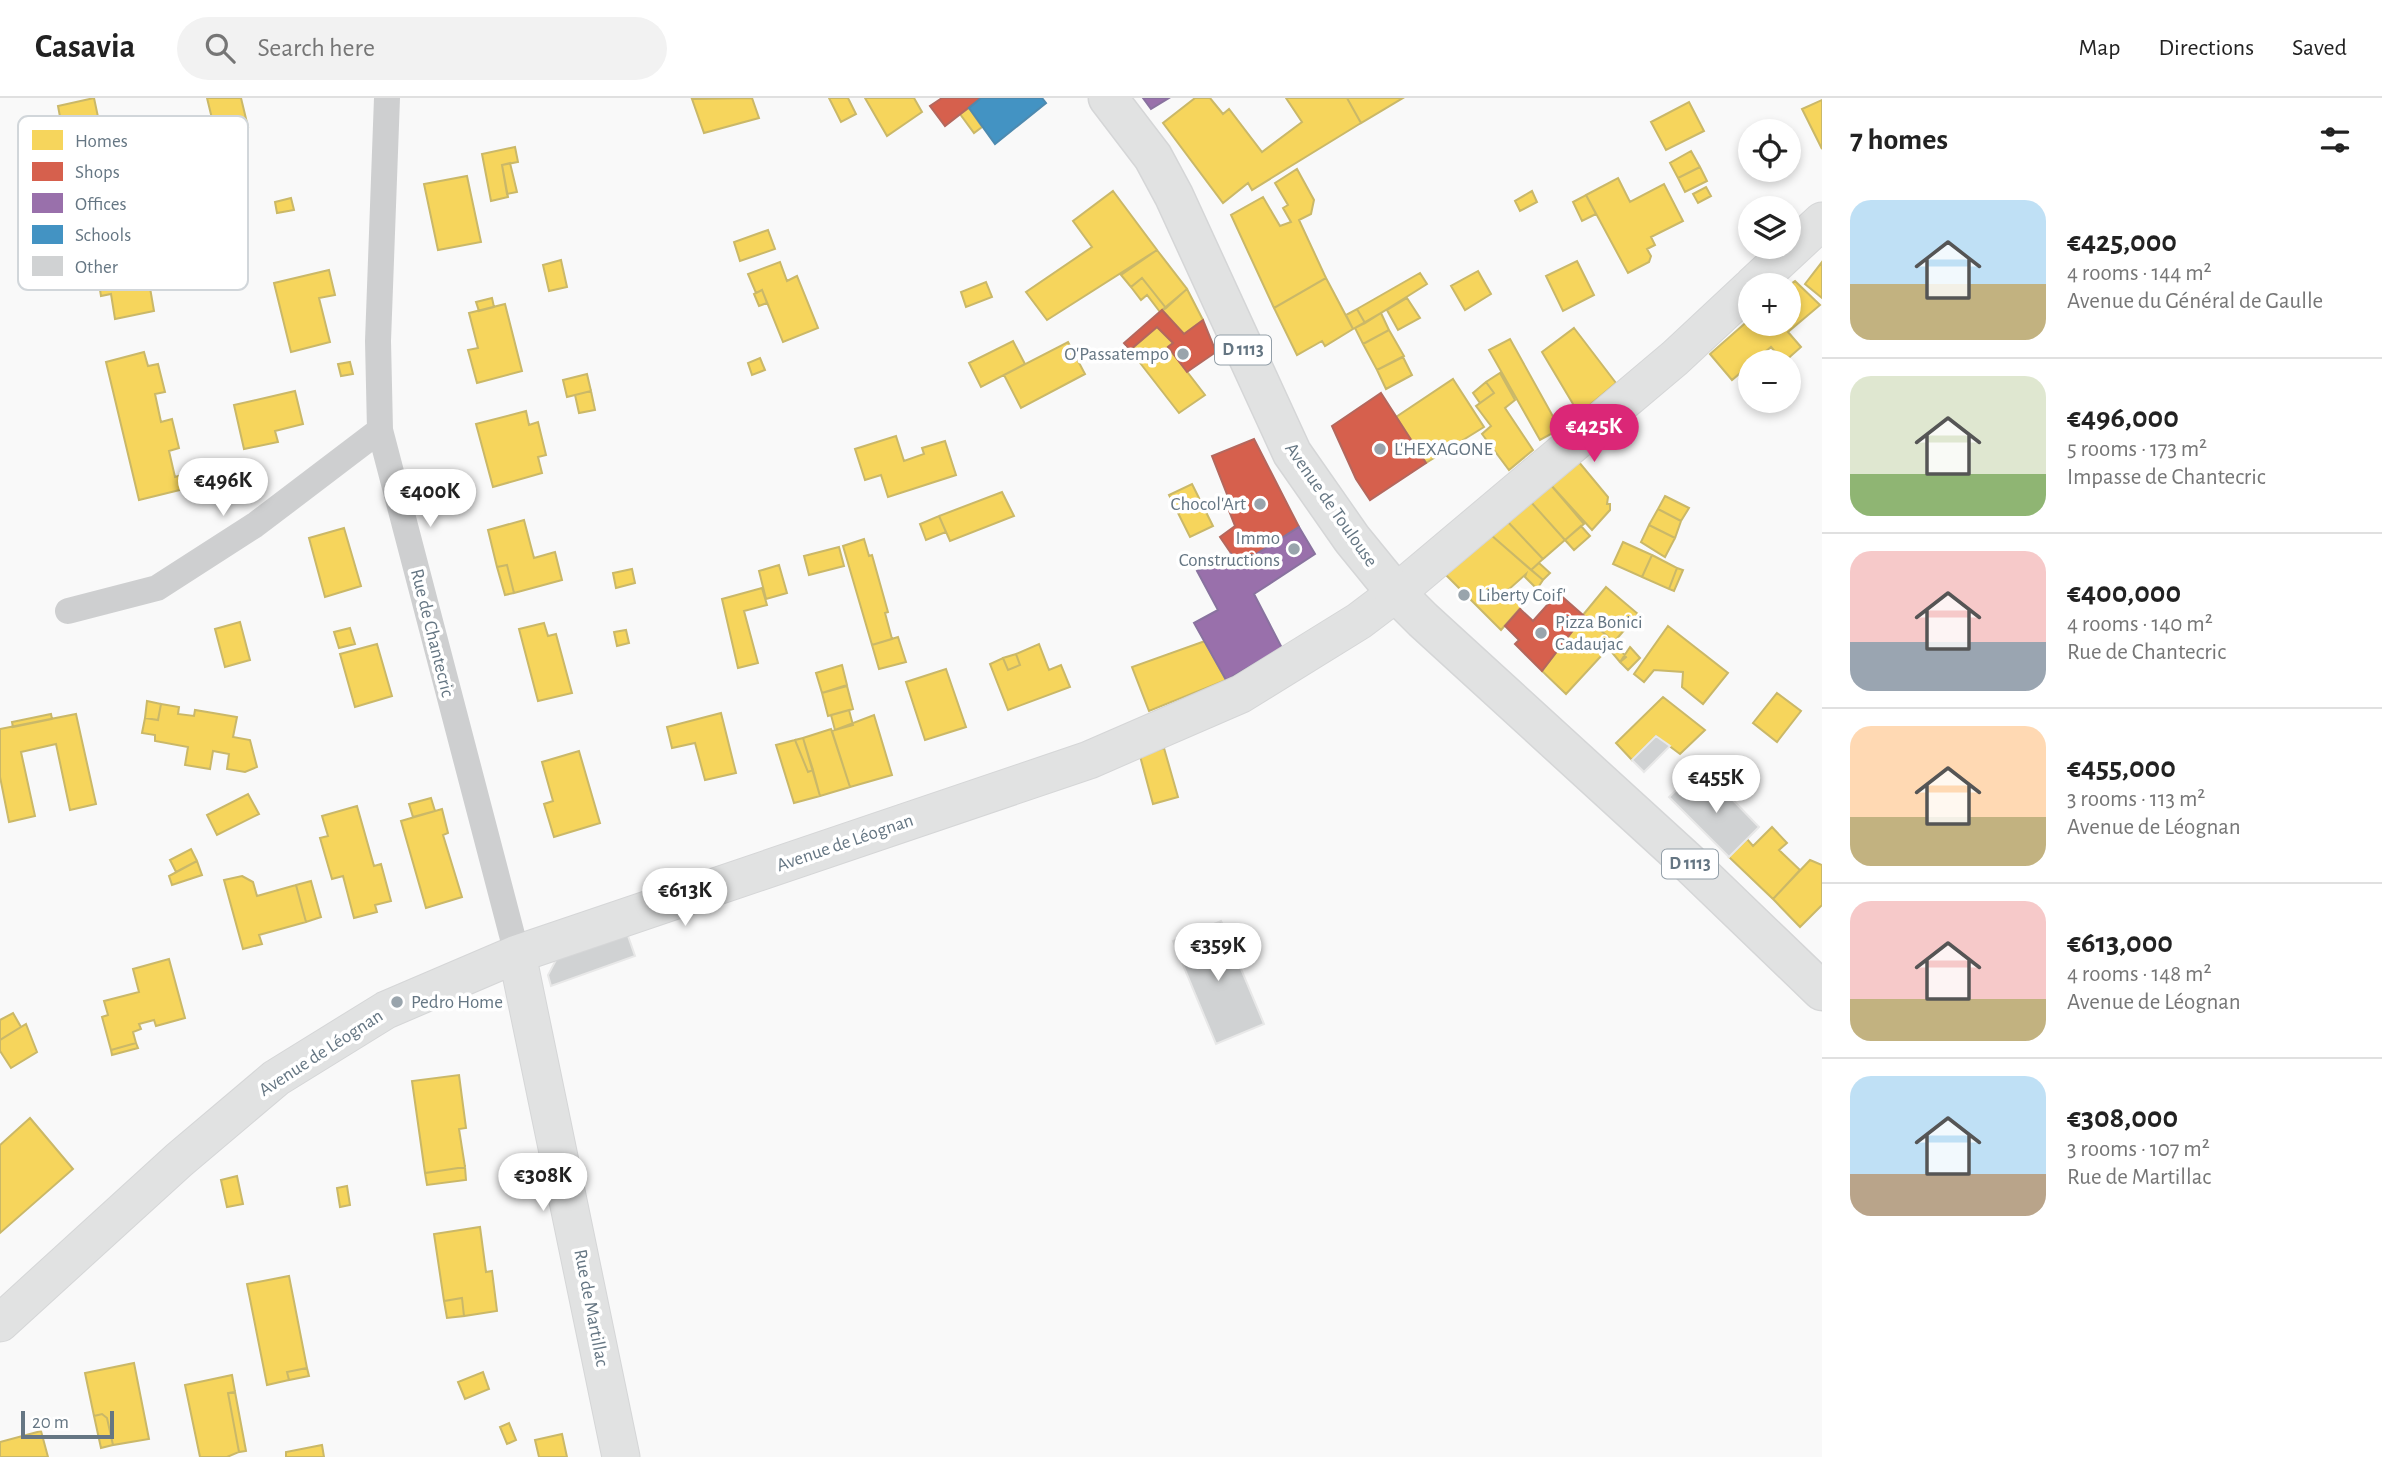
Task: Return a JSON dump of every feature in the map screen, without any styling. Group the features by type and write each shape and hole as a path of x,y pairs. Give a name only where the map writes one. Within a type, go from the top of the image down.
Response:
{"main road":[{"name":"Avenue de Toulouse","path":"1108,98 1153,158 1174,195 1292,453 1352,539 1396,593 1822,991"}],"street":[{"name":"Rue de Chantecric","path":"387,98 378,341 380,430 517,954"},
{"name":"Avenue de Léognan","path":"1766,273 1822,221"},
{"name":"Avenue de Léognan","path":"0,1322 179,1160 276,1078 386,1010 517,954 1089,760 1241,694 1359,621 1396,593 1675,358 1738,299"},
{"path":"68,611 157,588 255,526 380,430"},
{"name":"Rue de Martillac","path":"517,954 621,1457"}],"building: Homes":[{"path":"94,98 98,116 60,116 58,106"},
{"path":"207,98 241,98 245,116 211,116"},
{"path":"752,98 759,118 704,133 692,99"},
{"path":"829,98 848,98 856,114 841,122"},
{"path":"865,98 914,98 922,112 887,136"},
{"path":"1195,98 1210,98 1223,114 1229,109 1262,152 1302,122 1286,98 1347,98 1361,123 1252,190 1248,183 1223,203 1163,123"},
{"path":"1347,98 1403,98 1361,123"},
{"path":"1822,100 1822,149 1802,109"},
{"path":"1689,102 1704,131 1666,150 1651,122"},
{"path":"969,108 982,127 974,133 960,114"},
{"path":"515,147 518,162 502,165 508,197 491,201 482,154"},
{"path":"1691,151 1700,167 1678,178 1670,163"},
{"path":"510,163 517,192 507,194 502,165"},
{"path":"1700,167 1707,181 1685,192 1678,178"},
{"path":"1297,169 1314,200 1311,214 1299,220 1326,278 1274,308 1231,215 1263,197 1280,226 1291,222 1283,208 1288,205 1275,183"},
{"path":"467,176 481,242 438,250 424,184"},
{"path":"1618,178 1630,202 1664,184 1683,221 1651,237 1655,245 1647,249 1651,256 1649,262 1628,273 1586,195"},
{"path":"1706,187 1711,196 1698,203 1693,194"},
{"path":"1113,191 1157,250 1047,320 1026,292 1092,247 1073,221"},
{"path":"1532,191 1537,202 1520,211 1515,201"},
{"path":"1586,195 1596,214 1582,221 1573,202"},
{"path":"291,198 294,210 277,213 275,202"},
{"path":"768,230 775,249 740,261 734,242"},
{"path":"1157,250 1187,289 1166,308 1142,278 1131,287 1121,275"},
{"path":"561,260 567,287 549,291 543,265"},
{"path":"1577,261 1594,295 1563,311 1546,276"},
{"path":"780,262 787,281 797,276 818,328 783,342 762,290 756,293 748,274"},
{"path":"1822,262 1822,298 1805,284"},
{"path":"329,270 335,295 319,298 330,342 291,352 274,283"},
{"path":"1478,271 1491,294 1465,310 1451,286"},
{"path":"1420,273 1427,284 1365,323 1357,309"},
{"path":"1142,278 1166,308 1160,312 1147,295 1141,300 1131,287"},
{"path":"1326,278 1353,329 1325,346 1322,341 1297,355 1274,308"},
{"path":"986,282 992,297 966,307 961,292"},
{"path":"1801,287 1820,305 1801,321"},
{"path":"1187,289 1203,320 1184,334 1162,310"},
{"path":"100,290 150,290 154,311 115,319 111,294 101,296"},
{"path":"762,290 767,303 759,306 754,294"},
{"path":"492,298 494,307 479,311 476,302"},
{"path":"1407,298 1420,318 1398,330 1387,310"},
{"path":"505,304 522,371 477,383 468,350 478,348 469,313"},
{"path":"1357,309 1365,323 1353,329 1346,315"},
{"path":"1381,313 1389,330 1363,344 1355,328"},
{"path":"1157,327 1173,343 1168,347 1205,395 1179,413 1130,350"},
{"path":"1574,328 1616,383 1579,414 1542,352"},
{"path":"1389,330 1404,356 1377,370 1363,344"},
{"path":"1738,330 1738,336 1791,336 1801,347 1798,350 1774,350 1771,347 1767,350 1738,350 1738,375 1732,380 1710,354"},
{"path":"1510,339 1560,429 1540,440 1489,350"},
{"path":"1013,341 1025,364 981,387 969,363"},
{"path":"1068,342 1085,374 1021,408 1004,375"},
{"path":"144,352 148,366 158,364 165,392 155,394 161,422 172,419 179,448 169,451 175,477 185,474 188,488 139,500 106,362"},
{"path":"1403,357 1412,375 1386,389 1377,370"},
{"path":"760,358 765,370 752,375 748,363"},
{"path":"350,362 353,374 341,376 338,364"},
{"path":"1500,373 1515,400 1505,408 1533,450 1509,470 1482,434 1491,426 1476,406 1494,393 1486,382"},
{"path":"587,374 591,391 567,397 563,380"},
{"path":"1453,379 1484,427 1426,463 1396,417"},
{"path":"1486,382 1494,393 1480,403 1473,393"},
{"path":"295,391 303,424 275,431 278,442 244,449 234,405"},
{"path":"591,391 595,410 579,413 575,395"},
{"path":"526,411 529,425 538,422 546,455 538,457 542,473 493,487 476,424"},
{"path":"896,436 904,461 924,454 922,448 945,441 956,475 888,497 881,475 865,480 855,449"},
{"path":"1578,461 1608,497 1607,504 1610,504 1610,510 1592,530 1550,484"},
{"path":"1192,484 1213,526 1190,537 1169,495"},
{"path":"1550,484 1584,524 1565,540 1530,501"},
{"path":"1002,492 1014,516 950,541 939,516"},
{"path":"1665,496 1689,508 1681,521 1658,509"},
{"path":"1530,501 1565,540 1543,559 1507,521"},
{"path":"1658,509 1681,521 1675,538 1649,525"},
{"path":"939,516 946,532 926,540 920,524"},
{"path":"524,520 534,558 555,552 562,580 514,593 507,565 497,567 488,530"},
{"path":"1507,521 1543,559 1531,570 1491,535"},
{"path":"1649,525 1675,538 1665,557 1641,542"},
{"path":"1581,526 1590,536 1574,550 1565,540"},
{"path":"344,528 361,586 325,597 309,538"},
{"path":"1491,535 1543,580 1537,589 1525,577 1526,574 1508,590 1522,606 1501,630 1444,573"},
{"path":"864,539 869,556 872,555 888,612 885,613 892,639 872,645 843,546"},
{"path":"1623,542 1652,555 1642,577 1613,564"},
{"path":"839,547 844,566 809,575 804,556"},
{"path":"1652,555 1677,568 1669,589 1642,577"},
{"path":"1539,563 1550,573 1543,580 1531,570"},
{"path":"507,565 514,593 505,595 497,567"},
{"path":"779,565 787,593 766,599 759,571"},
{"path":"1677,568 1683,570 1674,591 1669,589"},
{"path":"632,569 635,583 616,588 613,573"},
{"path":"1606,587 1638,614 1614,642 1583,615"},
{"path":"762,588 767,605 744,611 758,663 738,668 722,599"},
{"path":"1584,616 1614,642 1566,694 1542,671"},
{"path":"240,622 250,660 225,667 215,629"},
{"path":"544,623 548,636 556,634 572,693 538,701 519,629"},
{"path":"1668,626 1728,673 1703,704 1682,687 1683,672 1654,670 1644,682 1634,674"},
{"path":"350,628 355,644 339,648 334,632"},
{"path":"626,630 629,643 617,646 614,632"},
{"path":"898,637 906,662 879,669 872,645"},
{"path":"1205,641 1226,680 1149,711 1132,667"},
{"path":"1614,642 1626,657 1620,662 1609,649"},
{"path":"377,644 392,696 355,707 340,654"},
{"path":"1039,644 1049,670 1061,665 1070,687 1008,710 990,664 1003,658 1008,670 1020,665 1016,654"},
{"path":"1630,647 1640,658 1628,670 1620,662"},
{"path":"1016,654 1020,665 1008,670 1003,658"},
{"path":"842,665 847,685 822,693 816,673"},
{"path":"946,669 966,727 925,740 906,682"},
{"path":"847,686 853,709 828,716 822,693"},
{"path":"1777,693 1801,711 1777,742 1753,723"},
{"path":"1663,697 1705,730 1680,754 1656,736 1632,760 1616,743"},
{"path":"147,701 161,704 158,720 145,718"},
{"path":"161,704 179,707 178,714 194,716 195,710 237,717 233,737 250,740 257,767 245,772 227,769 229,754 213,751 210,769 185,765 188,747 155,741 155,735 142,733 145,718 158,720"},
{"path":"849,710 853,725 835,730 831,715"},
{"path":"721,713 736,773 705,780 695,743 672,748 667,727"},
{"path":"51,714 52,719 13,727 12,722"},
{"path":"76,714 96,804 70,810 56,744 21,752 35,816 9,822 0,777 0,729"},
{"path":"874,715 892,775 850,787 832,731"},
{"path":"831,729 850,787 820,796 803,738"},
{"path":"803,738 813,770 808,772 795,740"},
{"path":"795,740 808,772 813,770 820,796 794,803 776,745"},
{"path":"1164,748 1178,797 1153,804 1140,756"},
{"path":"579,751 600,823 554,837 544,804 553,801 542,762"},
{"path":"248,794 259,814 217,835 207,815"},
{"path":"431,798 435,811 413,817 409,804"},
{"path":"357,806 374,866 381,864 391,901 375,905 377,912 354,918 343,876 332,879 320,838 328,836 322,816"},
{"path":"442,809 448,833 443,835 462,897 426,908 401,821"},
{"path":"1772,827 1787,843 1779,850 1800,870 1773,899 1729,857 1747,839 1753,846"},
{"path":"191,849 197,861 176,872 170,860"},
{"path":"1810,860 1822,865 1822,905 1800,927 1773,899"},
{"path":"197,861 202,875 172,885 169,876"},
{"path":"242,876 253,882 257,896 296,885 306,922 259,935 262,944 243,949 224,880"},
{"path":"311,881 321,917 306,922 296,885"},
{"path":"169,959 185,1018 156,1026 154,1020 139,1024 141,1029 133,1032 136,1043 111,1050 102,1017 108,1015 104,1001 139,992 133,969"},
{"path":"13,1013 21,1027 0,1040 0,1020"},
{"path":"26,1024 37,1052 11,1068 0,1051 0,1040"},
{"path":"136,1043 138,1048 112,1055 111,1050"},
{"path":"459,1075 466,1128 459,1129 465,1167 425,1173 412,1081"},
{"path":"30,1118 73,1169 0,1233 0,1145"},
{"path":"465,1167 466,1180 427,1185 425,1173"},
{"path":"237,1176 243,1204 227,1207 221,1180"},
{"path":"347,1186 350,1205 340,1207 337,1188"},
{"path":"480,1227 486,1272 492,1271 497,1311 464,1316 462,1298 444,1301 434,1234"},
{"path":"289,1276 307,1368 287,1372 289,1380 267,1385 247,1284"},
{"path":"462,1298 464,1316 447,1318 444,1301"},
{"path":"134,1363 149,1439 113,1445 107,1418 102,1414 94,1416 85,1373"},
{"path":"307,1368 309,1376 289,1380 287,1372"},
{"path":"483,1372 489,1389 465,1399 458,1382"},
{"path":"232,1375 235,1392 228,1393 239,1452 227,1457 200,1457 185,1385"},
{"path":"235,1392 246,1451 239,1452 228,1393"},
{"path":"102,1414 107,1418 113,1445 101,1448 94,1416"},
{"path":"509,1423 516,1440 507,1444 500,1427"},
{"path":"41,1431 48,1457 0,1457 0,1442"},
{"path":"562,1434 567,1457 539,1457 535,1440"},
{"path":"322,1445 324,1457 286,1457 286,1452"}],"building: Shops":[{"path":"942,98 981,98 945,126 930,106"},
{"path":"1162,310 1184,334 1203,320 1216,352 1187,372 1168,347 1173,343 1157,327 1130,350 1124,343"},
{"name":"L'HEXAGONE","path":"1381,393 1426,463 1370,500 1356,479 1332,426"},
{"path":"1254,439 1299,527 1239,565 1220,537 1235,526 1226,503 1230,502 1212,456"},
{"name":"Pizza Bonici Cadaujac","path":"1558,593 1584,616 1542,671 1515,644 1519,640 1505,626 1520,609 1533,621"}],"building: Offices":[{"path":"1143,98 1169,98 1151,109"},
{"path":"1299,527 1315,554 1254,594 1282,648 1226,680 1194,623 1218,610 1197,571 1231,554 1239,565"}],"building: Schools":[{"path":"981,98 1042,98 1046,103 995,144 969,108"}],"building: Other":[{"path":"1656,736 1670,746 1644,772 1632,760"},
{"path":"1689,778 1706,794 1720,780 1733,793 1729,796 1759,827 1729,857 1669,797"},
{"path":"1221,921 1264,1024 1216,1044 1173,941"},
{"path":"627,933 635,956 551,986 548,975 557,958"}],"place":[{"name":"O'Passatempo","path":"1183,354"},
{"name":"L'HEXAGONE","path":"1380,449"},
{"name":"Chocol'Art","path":"1260,504"},
{"name":"Immo Constructions","path":"1294,549"},
{"name":"Liberty Coif'","path":"1464,595"},
{"name":"Pizza Bonici Cadaujac","path":"1541,633"},
{"name":"Pedro Home","path":"397,1002"}]}
